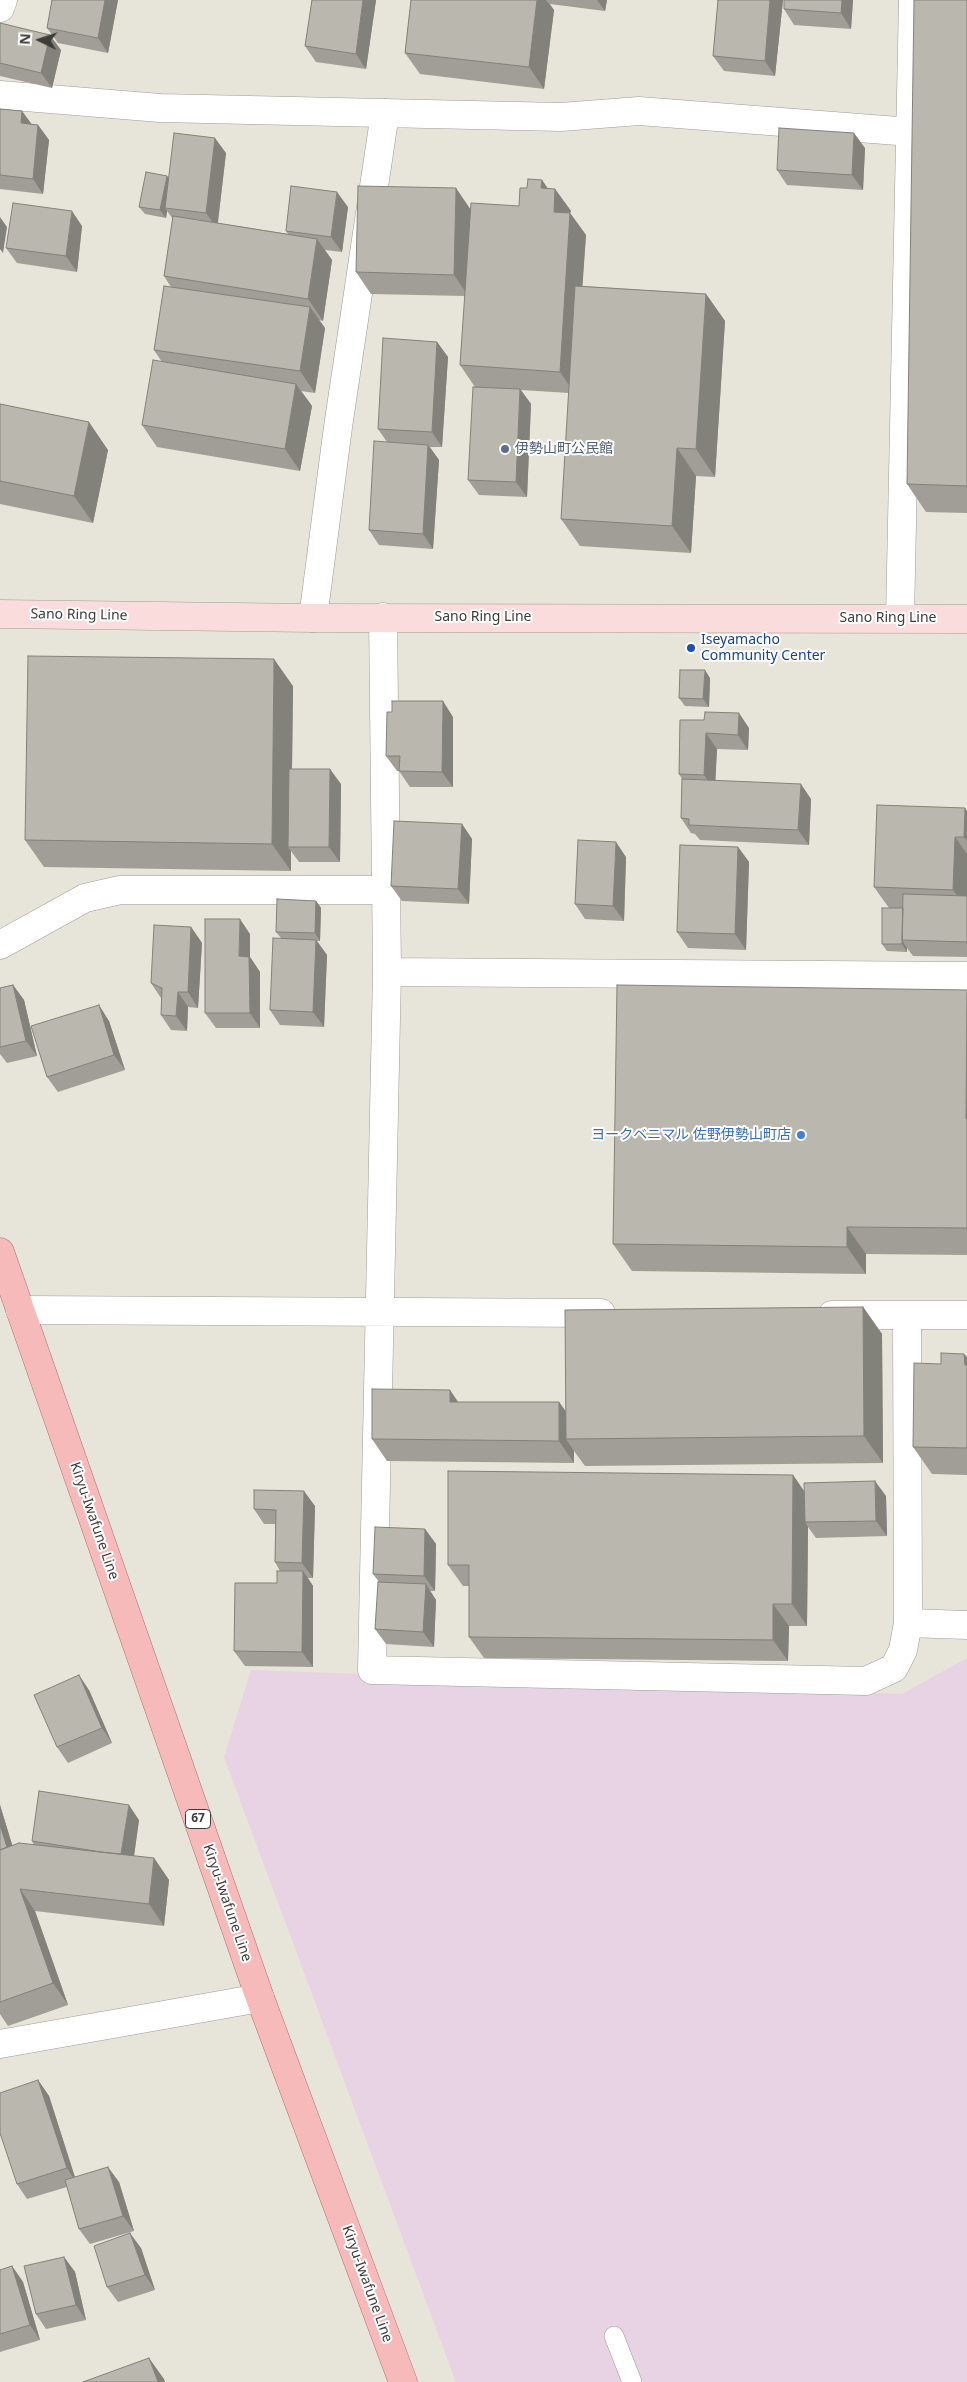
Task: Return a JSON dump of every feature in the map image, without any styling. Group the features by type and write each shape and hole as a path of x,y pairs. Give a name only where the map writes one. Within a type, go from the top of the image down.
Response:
{"main road":[{"name":"Sano Ring Line","path":"0,614 314,618 967,619"},
{"name":"Kiryu-Iwafune Line","path":"0,1252 260,1998 403,2382"}],"street":[{"path":"0,8 3,0"},
{"path":"900,618 912,132 913,0"},
{"path":"0,96 160,108 561,116 639,111 912,132"},
{"path":"314,618 338,426 384,113"},
{"path":"383,617 384,890 387,972 372,1670 866,1681 894,1668 903,1650 908,1623 907,1316"},
{"path":"0,945 85,898 120,890 384,890"},
{"path":"387,972 967,976"},
{"path":"20,1310 629,1314"},
{"path":"808,1315 967,1315"},
{"path":"908,1623 967,1625"},
{"path":"0,2044 260,1998"}],"lane":[{"path":"614,2336 632,2382"}],"shaded area":[{"path":"967,1658 967,2382 456,2382 224,1757 251,1670 902,1694"}],"building":[{"path":"52,0 105,0 98,38 47,28"},
{"path":"312,0 363,0 356,54 305,46"},
{"path":"411,0 537,0 529,67 405,53"},
{"path":"718,0 770,0 765,61 713,56"},
{"path":"784,0 842,0 841,13 784,9"},
{"path":"914,0 967,0 967,486 907,484"},
{"path":"0,23 50,35 41,73 0,63"},
{"path":"0,109 22,111 21,123 38,125 33,179 0,175"},
{"path":"779,128 854,133 852,175 777,170"},
{"path":"174,133 215,138 206,213 165,208"},
{"path":"146,172 167,176 160,210 139,207"},
{"path":"528,179 542,180 541,188 555,189 554,212 570,213 560,372 460,365 471,203 519,206 520,188 527,188"},
{"path":"291,186 337,192 331,237 286,231"},
{"path":"358,186 456,188 454,275 356,272"},
{"path":"13,203 72,211 66,256 6,248"},
{"path":"173,216 317,239 308,299 164,276"},
{"path":"164,286 310,307 300,371 154,350"},
{"path":"575,286 706,294 696,449 677,448 672,526 561,519"},
{"path":"383,338 437,342 432,432 378,429"},
{"path":"153,360 296,384 285,449 142,425"},
{"name":"伊勢山町公民館","path":"473,387 520,389 516,482 468,480"},
{"path":"0,404 89,422 74,496 0,481"},
{"path":"374,441 428,445 423,534 369,530"},
{"path":"28,656 274,659 272,844 25,840"},
{"path":"680,670 705,670 703,699 679,698"},
{"path":"392,701 443,701 442,772 399,771 400,756 386,756 387,712 392,712"},
{"path":"705,712 739,713 738,735 706,733 704,775 679,774 680,720 704,720"},
{"path":"289,769 330,769 329,847 288,847"},
{"path":"682,779 801,784 798,830 689,825 689,819 681,818"},
{"path":"877,805 965,808 964,837 955,837 953,890 874,887"},
{"path":"394,821 462,824 458,889 391,886"},
{"path":"578,840 616,842 613,906 575,904"},
{"path":"680,845 738,847 735,934 677,932"},
{"path":"903,894 967,896 967,942 902,940"},
{"path":"277,899 316,901 315,933 276,932"},
{"path":"882,908 903,908 902,944 882,944"},
{"path":"205,919 240,919 239,956 249,957 250,1013 205,1013"},
{"path":"154,925 191,927 188,992 178,992 176,1016 161,1015 162,988 151,983"},
{"path":"273,938 316,940 313,1012 270,1010"},
{"path":"13,985 26,1041 0,1047 0,988"},
{"name":"ヨークベニマル 佐野伊勢山町店","path":"617,985 967,990 967,1228 847,1227 847,1247 613,1244"},
{"path":"99,1005 114,1055 47,1077 31,1026"},
{"path":"863,1307 864,1436 566,1439 565,1310"},
{"path":"941,1353 964,1354 965,1365 967,1365 967,1448 913,1447 914,1363 941,1364"},
{"path":"372,1389 450,1390 450,1402 559,1402 559,1441 372,1439"},
{"path":"448,1471 793,1475 792,1604 773,1604 773,1640 469,1637 469,1565 448,1565"},
{"path":"875,1481 876,1521 805,1522 804,1483"},
{"path":"254,1490 304,1491 302,1563 275,1562 276,1510 254,1509"},
{"path":"375,1527 425,1529 424,1576 373,1574"},
{"path":"277,1571 303,1571 302,1652 234,1651 235,1583 277,1583"},
{"path":"378,1582 426,1584 423,1632 375,1629"},
{"path":"79,1675 102,1728 57,1747 34,1695"},
{"path":"39,1791 129,1805 121,1854 32,1841"},
{"path":"0,1825 7,1847 0,1850"},
{"path":"19,1843 154,1858 149,1904 20,1889 53,1983 0,2002 0,1850"},
{"path":"38,2080 67,2168 17,2184 0,2133 0,2093"},
{"path":"108,2167 123,2216 79,2229 65,2180"},
{"path":"130,2233 145,2275 107,2287 94,2246"},
{"path":"64,2257 76,2305 36,2314 24,2266"},
{"path":"12,2266 30,2325 0,2334 0,2270"},
{"path":"149,2358 158,2382 83,2382"}],"place":[{"name":"伊勢山町公民館","path":"505,449"},
{"name":"Iseyamacho Community Center","path":"691,648"},
{"name":"ヨークベニマル 佐野伊勢山町店","path":"801,1135"}]}
